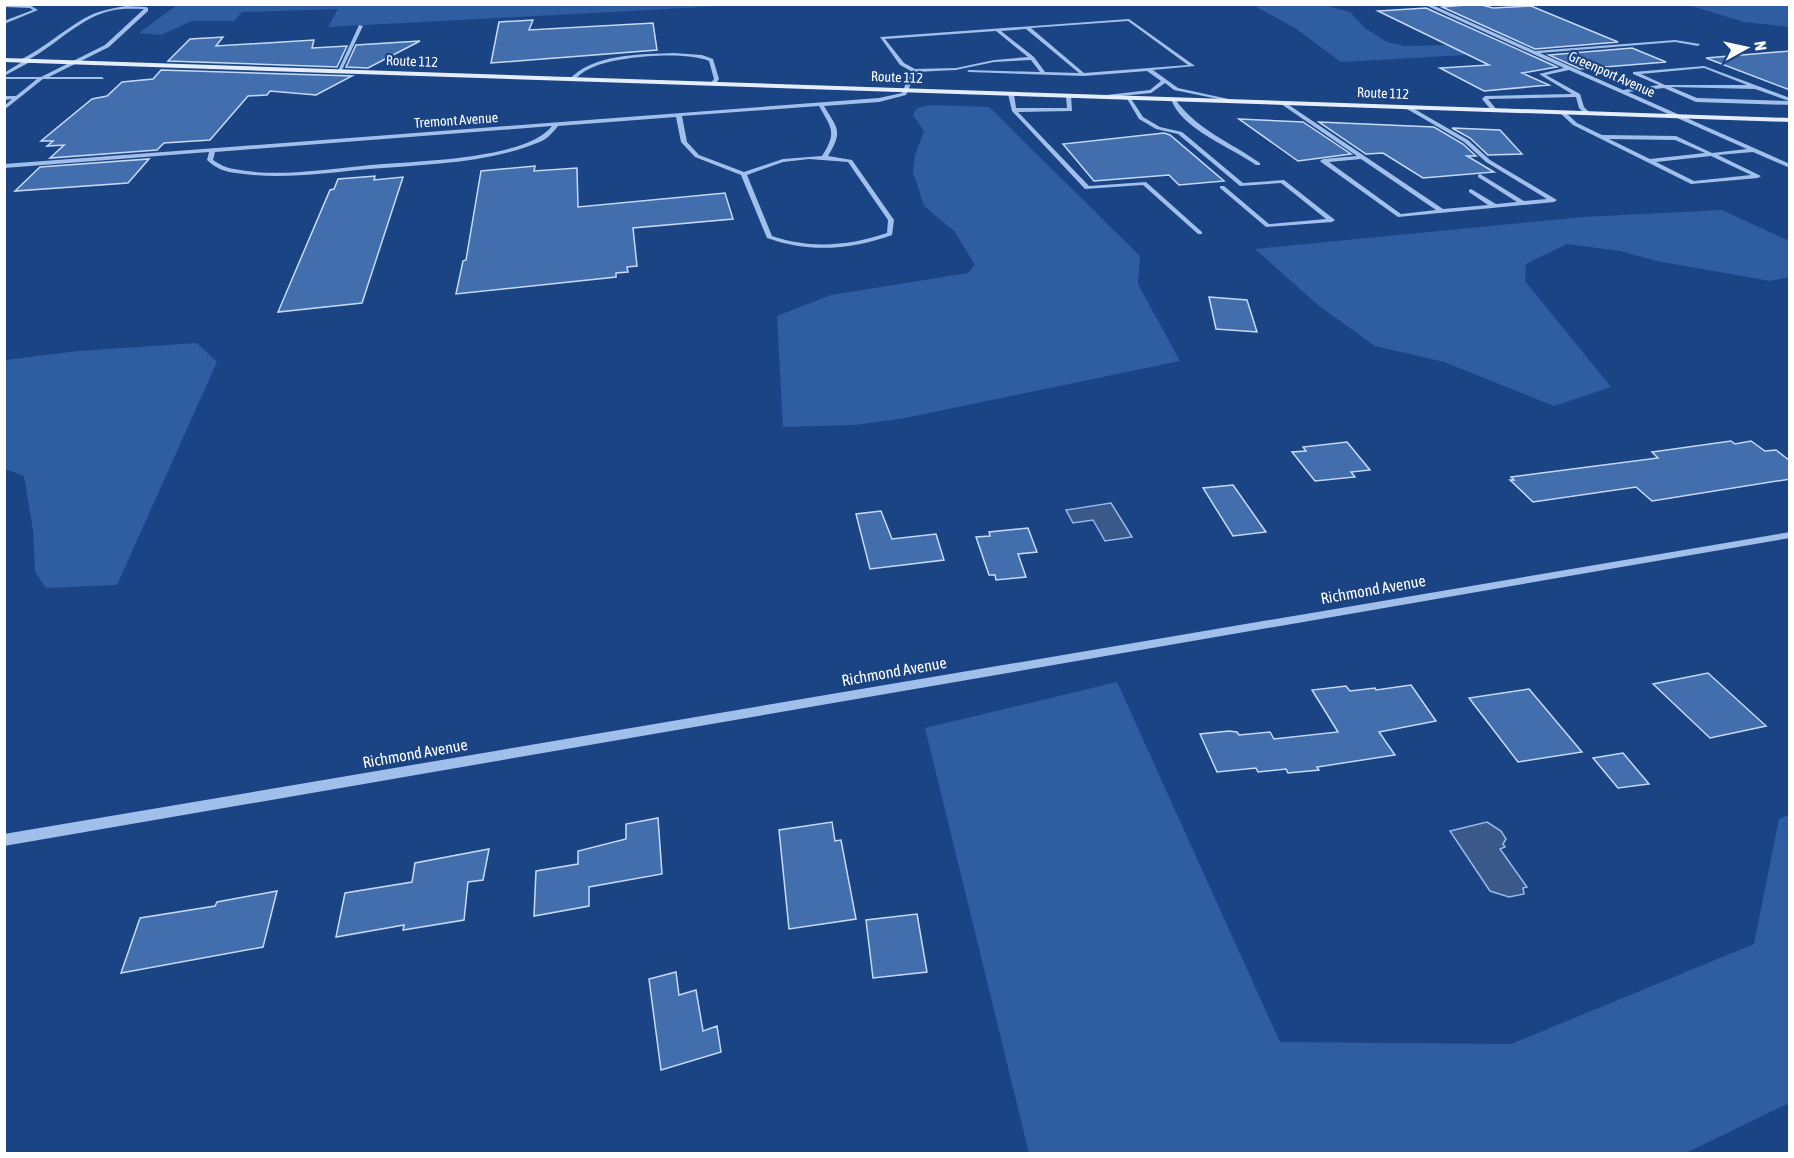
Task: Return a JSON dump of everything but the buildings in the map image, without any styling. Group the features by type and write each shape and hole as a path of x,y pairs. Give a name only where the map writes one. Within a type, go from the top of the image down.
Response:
{"main road":[{"name":"Route 112","path":"4,60 1790,120"}],"street":[{"name":"Greenport Avenue","path":"1425,4 1790,166"},
{"path":"4,6 31,7 36,10 4,23"},
{"path":"4,77 99,10 146,8 107,46 42,78 4,109"},
{"path":"1129,20 1193,66 1084,75 914,71 902,64 882,38 1027,27 1129,20"},
{"path":"339,72 361,26"},
{"path":"1027,27 1084,75"},
{"path":"996,29 1032,58 1044,74"},
{"path":"1534,52 1675,41 1698,45"},
{"path":"571,80 580,71 606,62 697,55 711,60 717,79 713,84"},
{"path":"942,70 1032,58"},
{"path":"1704,67 1790,102 1696,100 1635,73 1704,67"},
{"path":"1570,68 1541,74 1578,95 1582,108 1588,114"},
{"path":"1149,70 1162,82 1184,92 1232,102"},
{"path":"908,91 914,71"},
{"path":"4,77 102,78"},
{"path":"1095,97 1144,92 1157,88 1162,82"},
{"path":"1622,91 1666,86 1756,87"},
{"name":"Tremont Avenue","path":"4,166 821,105 892,98 908,91"},
{"path":"1011,94 1014,110 1087,188 1144,183 1200,233"},
{"path":"1494,110 1485,99 1487,97 1578,95"},
{"path":"1014,110 1070,110 1069,96"},
{"path":"4,98 17,97"},
{"path":"1128,98 1141,118 1158,128 1180,133 1242,185 1282,181 1332,220 1268,226 1222,188 1242,185"},
{"path":"1173,100 1182,116 1222,142 1238,148 1258,164"},
{"path":"1283,103 1442,211"},
{"path":"821,105 835,129 833,143 825,156"},
{"path":"1362,157 1323,161 1401,216 1554,200 1488,161 1466,141 1409,108"},
{"path":"1563,113 1575,124 1693,183 1758,176 1676,138 1602,137"},
{"path":"679,116 684,142 697,156 744,174 769,237 804,248 862,243 890,234 891,220 850,161 825,156 800,157 764,164 744,174"},
{"path":"212,150 210,160 218,167 237,172 287,174 461,159 502,152 537,141 550,134 556,124"},
{"path":"1648,160 1754,150"},
{"path":"1480,176 1523,203"},
{"path":"1471,190 1495,206"},
{"name":"Richmond Avenue","path":"4,840 1790,535"}],"shaded area":[{"path":"177,5 740,5 328,27 338,9 242,12 234,21 192,21 161,35 139,33"},
{"path":"1253,5 1323,5 1350,12 1365,28 1387,42 1404,46 1488,44 1502,53 1341,62 1295,28"},
{"path":"1688,5 1789,5 1789,27 1744,22"},
{"path":"931,105 989,107 1140,256 1138,284 1180,361 905,418 855,425 783,427 777,316 831,295 968,273 975,265 954,231 924,206 913,172 915,155 924,131 913,115 917,108"},
{"path":"1722,210 1789,241 1789,277 1770,281 1657,261 1620,251 1567,244 1526,264 1525,281 1611,387 1554,406 1444,362 1375,346 1319,306 1255,249 1583,217"},
{"path":"197,343 217,362 117,585 46,588 35,572 33,530 24,476 5,469 5,360 78,351"},
{"path":"1111,503 1132,537 1105,541 1093,520 1073,523 1066,510"},
{"path":"1117,682 1280,1042 1511,1044 1754,944 1779,819 1789,815 1789,1103 1686,1153 1029,1153 925,728"},
{"path":"1487,822 1501,831 1506,839 1503,844 1505,847 1500,849 1527,887 1523,888 1524,894 1509,897 1490,891 1450,831"}]}
